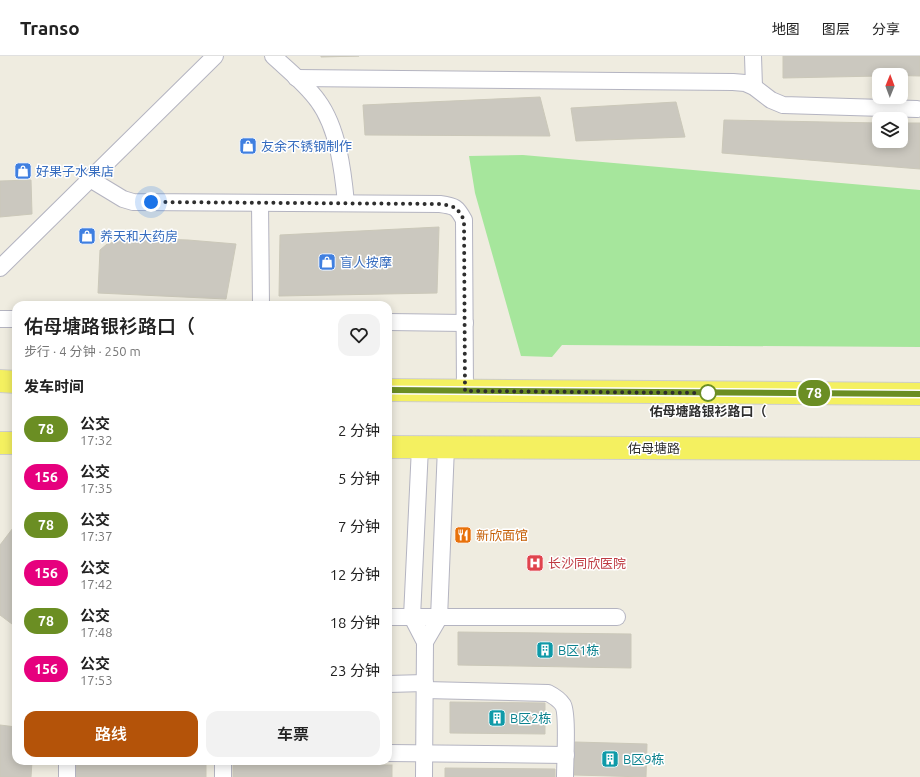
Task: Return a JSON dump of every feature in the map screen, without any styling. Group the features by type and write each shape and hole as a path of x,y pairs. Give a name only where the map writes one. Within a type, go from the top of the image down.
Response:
{"main road":[{"path":"0,382 12,382"},
{"path":"392,390 920,394"},
{"path":"0,443 12,443"},
{"name":"佑母塘路","path":"392,447 920,449"}],"street":[{"path":"0,268 215,56"},
{"path":"273,56 318,102 330,124 344,176 346,203"},
{"path":"753,56 754,86"},
{"path":"296,78 733,82 745,83 754,86 771,100 783,105 917,109"},
{"path":"90,179 123,199 134,202 440,204 453,206 459,211 464,220 465,391"},
{"path":"260,203 260,301"},
{"path":"0,319 12,319"},
{"path":"392,322 465,323"},
{"path":"420,447 412,617 425,642 424,777"},
{"path":"425,642 439,618 446,447"},
{"path":"392,617 617,617"},
{"path":"392,684 548,693 556,697 564,706 566,777"},
{"path":"392,753 566,755"},
{"path":"67,765 67,777"},
{"path":"223,765 223,777"}],"green space":[{"path":"523,155 920,190 920,347 562,345 552,357 521,356 475,193 469,156"}],"building":[{"path":"321,56 359,56 321,57"},
{"path":"783,56 920,56 920,76 908,76 908,68 872,68 872,76 783,78"},
{"path":"540,97 550,136 365,135 363,105"},
{"path":"676,102 685,137 576,141 571,108"},
{"path":"724,120 872,123 872,148 908,148 908,123 920,123 920,169 722,153"},
{"path":"31,180 32,214 0,217 0,181"},
{"path":"439,227 437,293 279,296 280,235"},
{"path":"129,238 188,240 236,244 226,299 98,293 100,250 107,244"},
{"path":"12,529 12,624 0,615 0,545"},
{"name":"B区1栋","path":"458,632 631,634 631,668 458,665"},
{"name":"B区2栋","path":"450,702 545,703 545,734 450,733"},
{"path":"0,725 12,726 12,765 32,765 31,777 0,777"},
{"name":"B区9栋","path":"575,742 647,744 646,777 574,775"},
{"path":"72,765 206,765 206,777 72,777"},
{"path":"233,765 392,765 392,777 233,777"},
{"path":"445,768 555,769 555,777 445,777"}],"bus line":[{"name":"78","path":"392,390 920,394"}],"place":[{"name":"友余不锈钢制作","path":"248,146"},
{"name":"好果子水果店","path":"23,171"},
{"name":"养天和大药房","path":"87,236"},
{"name":"盲人按摩","path":"327,262"},
{"name":"佑母塘路银衫路口（","path":"708,393"},
{"name":"新欣面馆","path":"463,535"},
{"name":"长沙同欣医院","path":"535,563"},
{"name":"B区1栋","path":"545,650"},
{"name":"B区2栋","path":"497,718"},
{"name":"B区9栋","path":"610,759"}],"route":[{"path":"151,202 440,204 453,206 459,211 464,220 465,391 708,393"}]}
